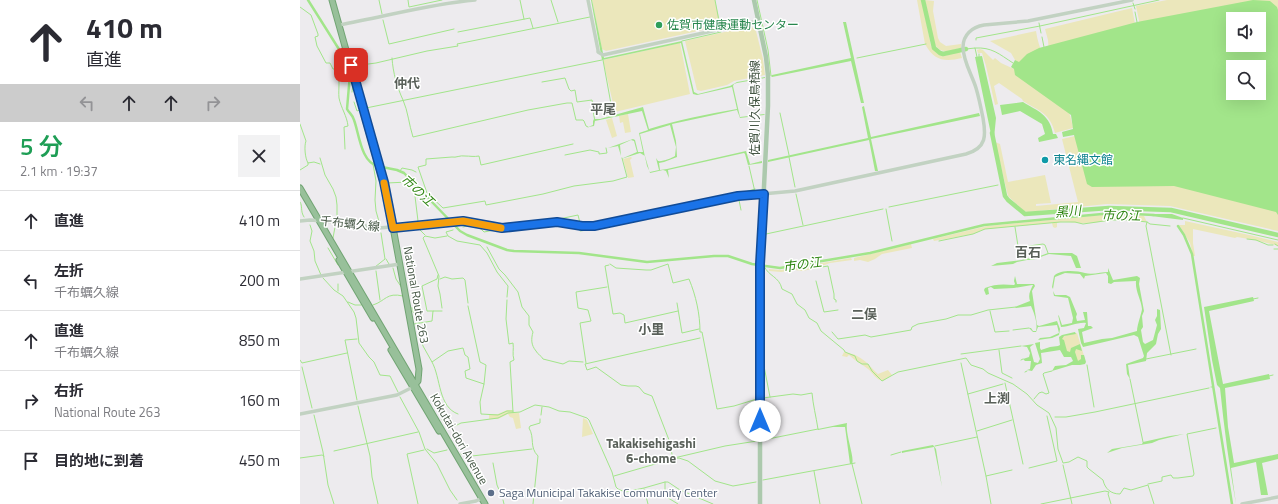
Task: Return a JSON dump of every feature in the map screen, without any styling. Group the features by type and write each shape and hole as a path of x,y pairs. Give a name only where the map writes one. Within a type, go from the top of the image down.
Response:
{"highway":[{"name":"National Route 263","path":"332,0 384,182 419,369 419,377 414,386"},
{"path":"300,188 414,386"},
{"path":"300,195 318,221"},
{"name":"Kokutai-dori Avenue","path":"414,386 481,500 485,504"}],"main road":[{"name":"佐賀川久保鳥栖線","path":"754,0 766,57 768,76 768,106 760,266 760,504"}],"street":[{"path":"339,25 440,4 475,0"},
{"path":"588,0 598,50 603,55 758,21"},
{"name":"千布蠣久線","path":"300,221 337,222 373,228 393,228 450,221 463,221 502,228 557,222 582,226 594,226 738,196 795,191 956,156 976,150 984,140 986,131 977,88 963,53 963,46 966,36 977,26 1028,21 1132,0"},
{"path":"300,279 400,264"},
{"path":"300,414 397,395 414,386"},
{"path":"1242,504 1278,497"},
{"path":"460,504 481,500"}],"shaded area":[{"path":"591,0 604,58 682,41 694,92 698,94 730,86 737,82 765,77 737,83 733,86 740,117 765,114 764,115 740,118 737,110 672,124 676,141 677,157 659,163 660,170 746,151 750,164 762,161 762,163 748,165 744,153 668,170 669,178 666,171 663,170 650,173 649,171 659,170 656,158 660,161 667,160 675,156 676,147 670,125 640,134 645,156 640,153 621,159 637,152 634,141 631,140 620,145 621,156 618,146 608,148 633,139 635,140 638,152 643,152 639,133 648,130 642,111 595,121 594,126 588,127 593,125 593,113 595,119 600,119 643,107 649,129 737,109 732,87 697,95 693,94 681,43 602,60"},
{"name":"佐賀市健康運動センター","path":"592,0 715,0 721,26 606,51 602,49"},
{"path":"917,0 922,0 931,46 936,52 941,54 960,52 962,58 950,60 940,59 928,50 925,44"},
{"path":"925,0 934,1 933,11 940,42 946,46 961,44 961,48 942,51 934,43"},
{"path":"1167,0 1278,0 1278,57 1266,49 1266,12 1226,12 1226,20 1049,54 1048,40 1045,29 1132,8 1135,24 1142,35 1136,6"},
{"path":"1253,0 1270,1 1277,7 1278,10 1278,215 1276,212 1174,186 1092,187 1087,184 1074,135 1063,137 1062,132 1073,129 1071,115 1015,75 1014,69 1011,67 1015,60 1019,62 1027,54 1039,48 1137,22"},
{"path":"843,22 846,22 864,103 861,103 851,61 772,77 772,75 851,58"},
{"name":"佐賀市健康運動センター","path":"751,26 756,31 763,59 765,75 734,81 727,85 701,91 697,90 685,41"},
{"path":"1036,31 1043,56 1066,103 1073,128 1055,133 1050,121 1043,113 1023,101 999,83 994,86 998,104 995,105 982,53 978,53 977,50 983,50 993,60 995,58 1001,63 1014,69 1019,63 1015,60 1011,53 990,41"},
{"name":"佐賀市健康運動センター","path":"680,43 690,94 615,112 603,60"},
{"path":"982,56 996,118 994,138 992,139 975,57"},
{"path":"1023,102 1046,118 1053,134 1056,134 1058,138 1039,142 1038,138 1045,134 1042,124 1020,111 1002,115 1000,105"},
{"path":"864,106 871,137 979,113 980,116 871,139 878,171 875,171 869,140 768,162 768,160 868,138 862,107"},
{"path":"628,114 631,132 625,133 623,122 620,123 619,116"},
{"path":"612,118 617,136 612,138 606,120"},
{"path":"1075,136 1080,155 1278,159 1278,231 1170,206 1107,204 1028,212 1024,211 1008,196 995,142 1000,144 1008,182 1045,175 1051,203 1036,204 1036,206 1078,202 1062,139"},
{"path":"632,158 630,160 634,177 628,178 623,159"},
{"path":"1112,214 1144,216 1147,222 1134,220 1113,220 1088,223 1064,222 1057,223 1057,227 1055,228 1053,227 1052,223 985,229 973,234 934,241 933,239 987,226"},
{"path":"1151,214 1172,214 1183,218 1183,220 1151,216"},
{"path":"1185,221 1278,242 1278,246 1193,229 1195,256 1193,256 1190,243 1179,225 1185,225"},
{"path":"911,244 912,248 882,254 868,262 860,260 854,261 854,258"},
{"path":"1048,253 1072,253 1077,256 1081,268 1076,268 1071,256 1049,254 1032,260 1013,264 991,266 997,263 1022,260 1026,258 1032,259"},
{"path":"851,258 852,260 830,263 802,271 769,271 769,269 781,270"},
{"path":"1108,268 1113,280 1137,276 1140,278 1139,284 1144,311 1142,316 1143,327 1141,330 1143,342 1145,344 1153,340 1157,325 1155,320 1157,316 1157,309 1160,310 1161,329 1158,334 1156,344 1147,353 1146,361 1128,365 1130,379 1127,374 1126,364 1143,358 1144,356 1138,337 1134,335 1083,347 1078,329 1084,328 1086,323 1061,327 1058,315 1062,325 1072,323 1073,318 1068,298 1054,296 1053,291 1055,295 1066,295 1070,297 1077,314 1077,321 1085,320 1083,312 1087,312 1088,326 1093,328 1082,332 1084,343 1112,338 1137,331 1142,309 1136,288 1136,281 1114,282 1111,284 1108,283 1108,276 1106,273 1085,276 1084,279 1080,274 1065,273 1055,277 1053,289 1052,287 1054,276 1061,272 1074,271 1094,274 1108,272"},
{"path":"1015,276 1017,284 1034,284 1035,286 1032,291 1037,325 1039,326 1057,321 1060,329 1059,335 1052,338 1038,340 1040,338 1050,337 1059,333 1057,325 1038,327 1036,332 1033,332 1029,328 1036,331 1031,306 1015,307 1030,301 1029,297 1033,285 994,289 991,287 988,288 989,294 986,295 984,290 985,288 1006,284 1014,285"},
{"path":"1253,297 1254,301 1209,311 1223,384 1269,374 1270,379 1225,388 1228,427 1234,463 1278,454 1278,459 1262,463 1268,495 1261,495 1256,462 1231,468 1236,504 1227,446 1220,388 1217,385 1212,360 1204,307"},
{"path":"1075,332 1076,334 1064,336 1062,339 1064,340 1067,351 1070,352 1071,348 1080,344 1082,351 1076,349 1075,352 1078,361 1081,359 1081,355 1084,355 1086,362 1085,364 1072,365 1052,371 1055,366 1066,365 1073,361 1071,357 1064,357 1060,350 1041,353 1042,363 1036,365 1032,371 1027,370 1030,369 1031,361 1025,361 1023,359 1029,357 1030,353 1027,347 1021,346 1034,344 1030,347 1034,362 1038,363 1040,359 1035,343 1040,342 1041,350 1058,346 1060,345 1059,337"},
{"path":"1077,333 1085,359 1076,363 1073,355 1066,354 1061,339 1062,336"},
{"path":"844,352 854,354 866,362 878,374 888,370 892,375 883,381 876,378 868,369 849,355 847,357 842,356"},
{"path":"507,410 512,410 514,413 519,413 521,428 516,429 513,418 508,414 498,419 489,419 489,414 498,414"},
{"path":"583,418 587,420 593,434 582,437"},
{"path":"847,423 847,433 853,461 852,464 850,464 845,427 833,427 818,430"},
{"path":"1184,434 1152,443 1122,448 1107,453 1112,449 1142,444 1143,442"},
{"path":"933,445 936,449 942,487 934,447 902,453 902,451"}],"waterway":[{"name":"市の江","path":"308,0 347,62 350,74 347,109 352,115 364,154 372,164 378,166"},
{"path":"379,0 382,14"},
{"path":"408,0 409,7 442,0"},
{"path":"520,0 524,19"},
{"path":"551,0 558,22"},
{"path":"715,0 720,26"},
{"path":"757,0 772,76"},
{"name":"黒川","path":"923,0 934,48 943,54 966,49"},
{"path":"976,40 976,38 1040,26 1159,0"},
{"path":"1133,3 1135,9"},
{"path":"300,7 311,15 318,34 318,36 315,37 317,46 326,63 330,63 333,69 336,69 338,72 339,98 348,126 344,127 345,149"},
{"path":"1135,12 1137,22"},
{"path":"358,80 353,66 376,63 427,51 458,46 457,44 590,17"},
{"path":"458,32 530,18 533,28"},
{"path":"383,20 389,44 454,29"},
{"path":"1039,23 1041,33"},
{"path":"682,41 721,32"},
{"path":"1042,37 1044,47"},
{"path":"857,58 926,44"},
{"path":"975,48 991,50 1013,63"},
{"path":"966,49 975,48 977,57"},
{"path":"392,58 393,69 405,104 413,137 528,110 567,103 572,103 576,120 583,120 588,127"},
{"path":"366,108 602,60"},
{"path":"603,60 613,115"},
{"path":"542,82 565,78 569,89 571,91 575,90 577,102 592,100 594,113"},
{"name":"市の江","path":"352,92 353,84"},
{"path":"354,102 357,111 360,110"},
{"path":"780,113 789,155"},
{"path":"300,124 306,141 305,152 308,163 314,162 320,164"},
{"name":"黒川","path":"992,133 1005,196 1025,214 1109,208 1171,210 1278,235"},
{"name":"市の江","path":"573,144 481,165 479,156 463,156 426,159 426,165 418,167 427,193 443,208 485,201 486,205 543,194 574,186 613,181 627,177 622,158"},
{"path":"565,155 590,150 599,152 599,154 607,153 606,148"},
{"path":"789,157 795,187"},
{"path":"320,158 325,175 336,197 337,219"},
{"path":"300,170 308,165 308,163"},
{"path":"373,164 376,181 376,211 380,225"},
{"path":"749,166 755,192"},
{"name":"市の江","path":"382,167 404,173 460,231 507,250 579,253 647,262 728,256 752,264 780,268 870,253 984,225 1113,213 1154,215"},
{"path":"400,171 402,168 416,172"},
{"path":"387,183 408,182 414,188 418,221"},
{"path":"889,207 998,185"},
{"path":"588,224 738,194 755,189"},
{"path":"796,194 803,225"},
{"path":"463,227 474,226 484,232 495,230 508,231 549,225 579,228 580,231 603,228 739,200 741,210"},
{"path":"300,202 304,217"},
{"path":"766,234 883,209"},
{"path":"886,209 892,241"},
{"path":"495,225 515,225 578,215 580,223 583,223"},
{"path":"1183,218 1278,240"},
{"path":"939,241 973,234 985,229 1060,222 1075,222 1083,224 1111,220 1129,220 1170,226"},
{"path":"1147,222 1146,226 1171,355"},
{"path":"310,225 312,231 310,241 314,251 315,261 321,275"},
{"name":"市の江","path":"1178,226 1184,235 1192,254 1232,504"},
{"path":"333,238 335,227"},
{"path":"1015,227 1018,246 1022,247 1043,244 1045,245 1048,253"},
{"path":"420,230 425,235"},
{"path":"453,230 446,232 448,236 457,241 480,245 487,253 497,272 508,286 507,297"},
{"path":"375,267 385,259 381,233"},
{"path":"442,308 438,286 439,276 423,238 425,236 435,238 447,236"},
{"path":"1247,239 1273,245"},
{"path":"487,247 499,269 518,292 522,307 529,316 529,325 533,332 532,344 534,349 543,359 563,364 569,361 583,362"},
{"path":"328,248 338,265"},
{"path":"386,259 389,264"},
{"path":"610,264 616,268 646,270 651,270 668,264 673,283 689,279 697,305 700,332 702,332 717,409 734,406 757,399"},
{"path":"609,265 605,266 613,314 620,313 624,315 625,323 678,311"},
{"path":"764,266 766,270 779,281 782,289 792,294 797,304 805,310 809,318 817,323 821,331 845,352 855,356 857,361 862,364 868,364 872,371 882,381 898,372 966,358 971,365 983,369 988,373 1013,384 1027,394 1037,405 1049,413 1056,428 1058,449 1063,463 1069,462 1078,457 1087,461 1087,467 1103,480 1107,488 1114,493 1120,494 1124,488 1131,490 1148,485 1154,504"},
{"path":"822,267 828,266 834,299 836,302"},
{"path":"393,268 396,279 402,288"},
{"path":"376,271 380,300"},
{"path":"433,311 427,311 422,286 437,279 438,275"},
{"path":"440,279 445,277 452,279 463,278 465,280 468,303"},
{"path":"323,278 334,290 343,296 354,312 359,343 374,362 380,375 390,376 398,392"},
{"path":"816,281 824,312 838,310"},
{"path":"338,284 338,291"},
{"path":"586,363 580,323 591,321 588,310 578,308 576,292 607,287"},
{"path":"373,305 389,296 403,296"},
{"path":"1253,299 1258,298"},
{"path":"507,300 506,319 509,344 513,343 514,360 510,362 513,412"},
{"path":"348,302 355,305 361,305"},
{"path":"677,303 682,333 699,329"},
{"path":"468,306 480,362 486,365 484,384"},
{"path":"832,332 838,339 865,335 871,337 911,330 912,327 918,324 946,319 958,315 971,315 988,310 1016,307"},
{"path":"411,308 413,308 413,312 419,312 419,323"},
{"path":"414,324 432,321 433,311 442,311"},
{"path":"990,311 995,332 1009,331"},
{"path":"417,323 423,346 432,362 448,351 463,348 465,355 468,357 470,369 465,371 466,378 484,384 480,402 481,414 498,415 507,411 513,411"},
{"path":"1013,330 1029,328"},
{"path":"673,459 669,440 652,396 644,393 639,387 621,385 596,367 587,370 585,364 700,338"},
{"path":"357,339 345,340 357,400"},
{"path":"961,354 1021,346"},
{"path":"1146,359 1196,349"},
{"path":"999,350 1002,373 1012,378"},
{"path":"300,360 302,363 347,353"},
{"path":"763,354 770,397"},
{"path":"432,362 443,399 447,405 458,414"},
{"path":"961,363 986,476"},
{"path":"1087,365 1094,407"},
{"path":"302,367 312,408"},
{"path":"1034,399 1039,393 1049,393 1043,374 1052,371"},
{"path":"1269,376 1273,375"},
{"path":"1130,379 1143,442"},
{"path":"1005,383 1023,464"},
{"path":"968,394 1003,384"},
{"path":"1055,417 1066,417 1095,412 1209,388"},
{"path":"763,398 812,393 818,429"},
{"path":"400,397 419,432 425,449 437,464 450,490 457,500"},
{"path":"441,417 447,425 455,426 461,423 498,418 508,413 520,412 535,405 570,412 589,420 618,489 625,492 668,482 680,490 713,504"},
{"path":"358,406 370,456 372,477 378,504"},
{"path":"541,415 542,407"},
{"path":"314,415 323,452 328,485 334,504"},
{"path":"1029,468 1057,461 1047,416"},
{"path":"533,504 538,456 535,453 532,435 529,428 530,426 540,423 540,419"},
{"path":"977,431 1012,420"},
{"path":"1148,484 1162,481 1162,477 1171,475 1173,478 1193,476 1194,474 1187,434 1216,428"},
{"path":"763,440 818,429"},
{"path":"334,451 418,432"},
{"path":"935,446 977,437"},
{"path":"674,458 725,446 757,441"},
{"path":"427,449 434,453 447,450"},
{"path":"461,454 472,456 532,449"},
{"path":"418,504 407,454 424,450"},
{"path":"891,455 901,452"},
{"path":"300,458 324,456"},
{"path":"614,476 679,458 688,461 715,481 733,486 756,482"},
{"path":"493,463 497,485 500,492"},
{"path":"763,480 855,463"},
{"path":"852,464 862,504"},
{"path":"1063,465 1072,504"},
{"path":"991,504 986,476 1012,470"},
{"path":"814,471 820,504"},
{"path":"665,482 665,496 678,504"},
{"path":"644,489 648,504"},
{"path":"1041,504 1105,491 1109,492 1108,494 1111,504"},
{"path":"503,500 504,504"}],"slow traffic":[{"path":"384,183 393,228 463,221 501,228"}],"place":[{"name":"佐賀市健康運動センター","path":"659,25"},
{"name":"東名縄文館","path":"1045,160"},
{"name":"Saga Municipal Takakise Community Center","path":"491,493"}],"district":[{"name":"仲代","path":"407,83"},
{"name":"平尾","path":"603,109"},
{"name":"百石","path":"1028,252"},
{"name":"二俣","path":"864,314"},
{"name":"小里","path":"651,329"},
{"name":"上渕","path":"997,398"},
{"name":"Takakisehigashi 6-chome","path":"651,450"}],"route":[{"path":"351,65 384,182 393,228 452,221 474,222 502,228 547,222 594,226 738,196 764,194 760,264 760,421"}]}
